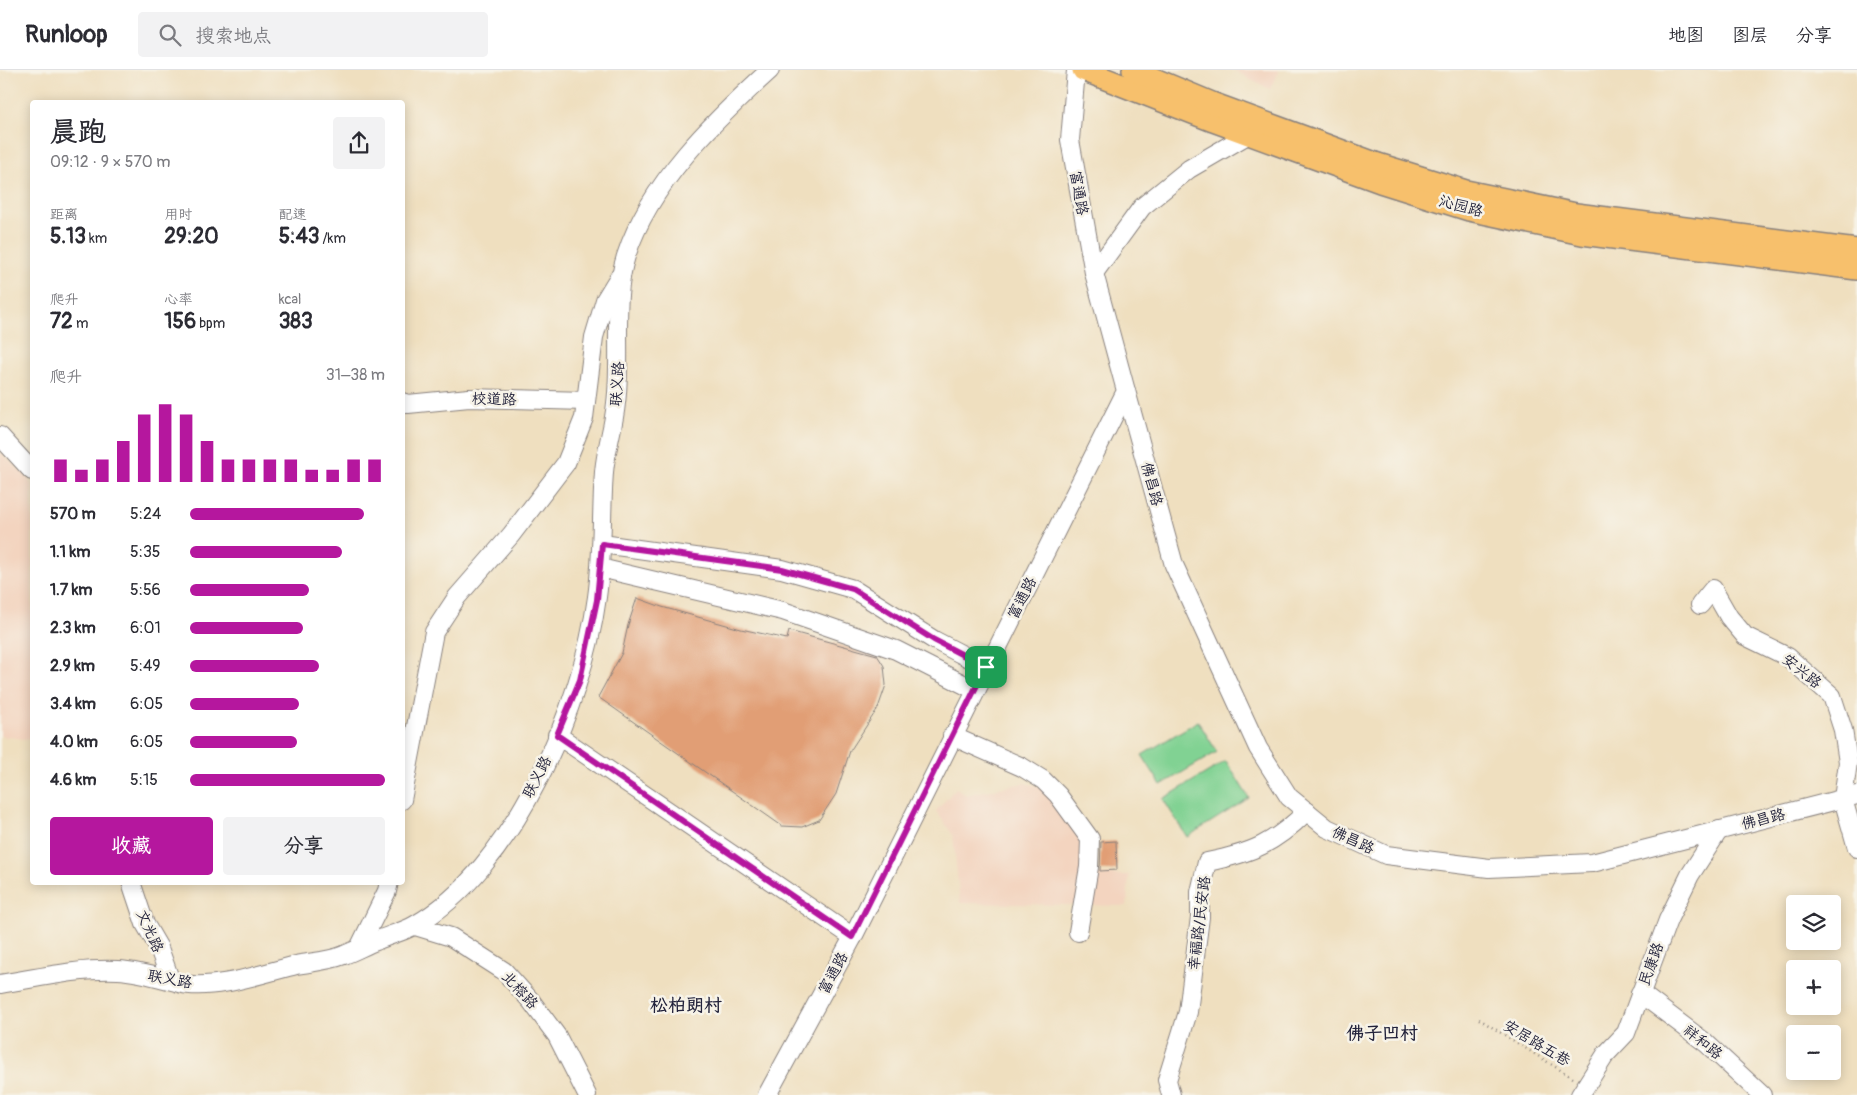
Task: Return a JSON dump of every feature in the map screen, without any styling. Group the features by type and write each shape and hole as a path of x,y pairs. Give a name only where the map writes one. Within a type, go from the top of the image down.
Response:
{"main road":[{"name":"沁园路","path":"1083,70 1380,182 1470,210 1582,234 1857,269"},
{"name":"沁园路","path":"1134,70 1212,103 1378,164 1466,191 1576,214 1857,250"}],"street":[{"name":"联义路","path":"0,984 75,973 119,970 170,979 180,984 215,984 341,957 415,926 450,900 473,879 508,834 557,735 580,680 597,600 602,544 604,470 616,402 620,275 639,226 666,180 728,108 770,70"},
{"name":"富通路","path":"766,1095 852,937 1126,390 1094,273 1070,140 1076,70"},
{"path":"1094,273 1142,207 1189,169 1249,134"},
{"path":"405,784 434,632 457,597 511,535 566,463 584,418 594,337 605,300 620,275"},
{"name":"佛昌路","path":"1126,390 1174,565 1258,748 1289,797 1327,828 1386,856 1489,868 1592,863 1850,797"},
{"name":"校道路","path":"405,403 469,398 586,401"},
{"path":"0,436 30,469"},
{"path":"602,544 782,569 853,589 934,640 986,667"},
{"path":"600,568 783,611 896,650 975,690"},
{"name":"安兴路","path":"1700,604 1713,589 1728,617 1746,636 1788,657 1832,696 1843,730 1848,762 1850,797"},
{"path":"557,735 852,937"},
{"path":"952,736 1022,767 1043,780 1058,795 1090,839 1089,867 1078,932"},
{"path":"1850,797 1857,848"},
{"name":"幸福路/民安路","path":"1170,1095 1167,1080 1188,1012 1200,917 1200,892 1207,862 1244,855 1285,832 1307,811"},
{"name":"民康路","path":"1582,1090 1606,1054 1626,1033 1668,920 1690,875 1719,830"},
{"name":"文光路","path":"132,885 145,924 159,948 170,979"},
{"path":"359,948 387,891 388,885"},
{"name":"北榕路","path":"415,926 451,937 504,971 531,1000 557,1036 587,1095"},
{"name":"祥和路","path":"1640,993 1706,1043 1762,1095"}],"path":[{"name":"安居路五巷","path":"1479,1019 1582,1090"}],"shaded area":[{"path":"1233,70 1279,70 1270,89"},
{"path":"0,452 25,475 30,483 30,740 0,736"},
{"path":"1024,783 1045,788 1084,842 1083,874 1129,875 1127,906 960,903 953,835 936,811 956,788 966,795"}],"green space":[{"path":"1198,721 1217,752 1161,785 1142,755"},
{"path":"1226,761 1249,798 1187,837 1163,799"}],"building":[{"path":"637,598 741,629 787,639 789,631 877,655 884,666 886,685 878,708 850,751 836,794 819,820 802,827 782,826 598,697 622,653 628,625"},
{"path":"1116,841 1117,870 1100,871 1101,842"}],"district":[{"name":"松柏朗村","path":"686,1005"},
{"name":"佛子凹村","path":"1382,1033"}],"route":[{"path":"602,544 782,569 853,589 934,640 986,667 852,937 557,735 580,680 597,600 602,544"}]}
